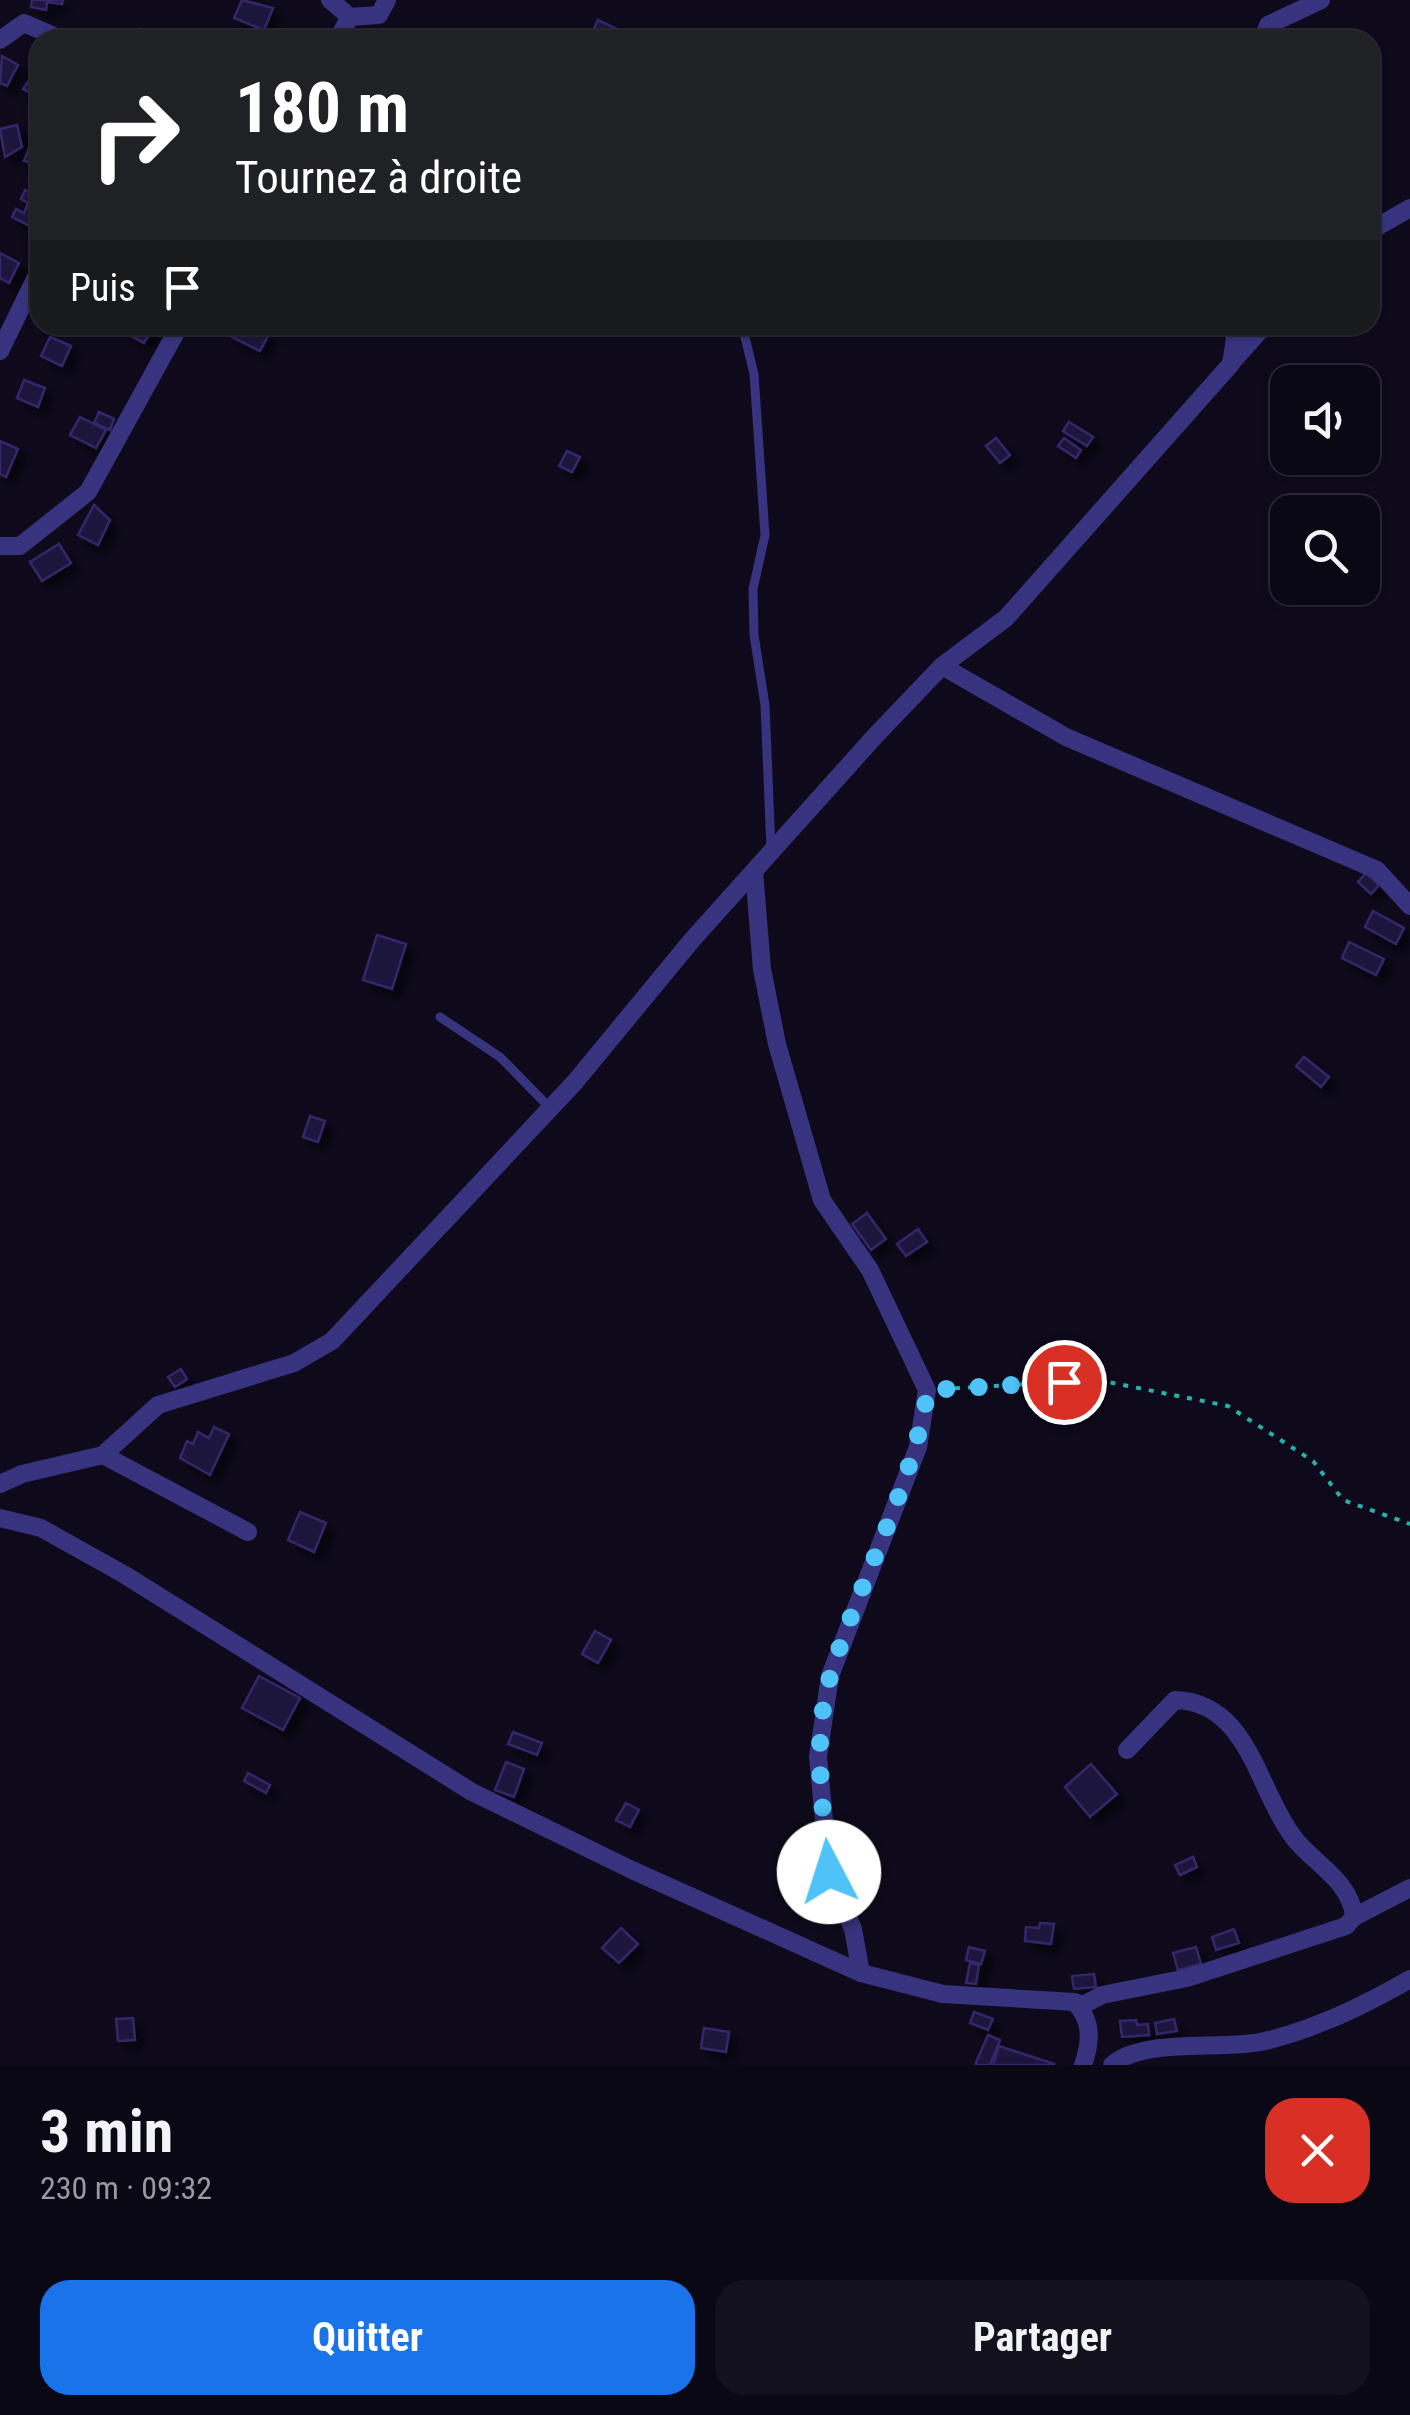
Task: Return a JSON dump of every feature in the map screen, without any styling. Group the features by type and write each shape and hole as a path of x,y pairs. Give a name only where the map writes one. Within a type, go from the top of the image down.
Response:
{"street":[{"path":"330,0 350,17 379,14 387,0"},
{"path":"1266,30 1268,25 1308,2"},
{"path":"343,30 350,17"},
{"path":"0,40 24,23 40,30"},
{"path":"1380,226 1410,208"},
{"path":"0,351 30,290"},
{"path":"0,546 20,546 88,492 174,335"},
{"path":"1230,364 1235,335"},
{"path":"0,1484 22,1474 103,1455 158,1406 294,1363 332,1341 551,1109 771,852 942,666 1006,618 1256,335"},
{"path":"942,666 1066,738 1377,870 1410,906"},
{"path":"754,871 762,968 776,1044 822,1200 870,1270 928,1390 918,1447 830,1676 818,1757 829,1872 853,1929 860,1972"},
{"path":"103,1455 248,1532"},
{"path":"0,1518 40,1528 125,1575 472,1792 860,1972 943,1994 1083,2004 1102,1995 1187,1978 1346,1926 1354,1916 1410,1888"},
{"path":"1126,1750 1174,1700 1211,1708 1227,1722 1256,1764 1294,1838 1337,1880 1354,1916"},
{"path":"1112,2065 1138,2052 1268,2041 1377,1998 1410,1979"},
{"path":"1074,2002 1083,2011 1090,2032 1085,2064"}],"lane":[{"path":"744,335 754,374 765,534 754,604 766,705 771,852"},
{"path":"440,1017 500,1057 551,1109"}],"path":[{"path":"928,1390 1098,1380 1228,1406 1313,1462 1344,1500 1410,1524"}],"building":[{"path":"32,0 63,0 62,4 47,2 46,10 31,7"},
{"path":"242,0 273,8 264,30 234,18"},
{"path":"598,20 617,29 617,30 594,30"},
{"path":"2,56 18,65 7,86 0,83"},
{"path":"17,125 22,147 5,157 0,129"},
{"path":"25,190 30,193 30,226 12,217 16,209 24,213 28,203 21,199"},
{"path":"0,253 19,263 9,283 0,278"},
{"path":"130,335 149,335 144,343"},
{"path":"233,335 268,335 260,351"},
{"path":"50,337 71,346 62,366 41,356"},
{"path":"24,380 45,388 38,407 17,398"},
{"path":"99,412 114,419 110,430 94,423"},
{"path":"80,417 106,430 96,448 70,435"},
{"path":"1069,422 1093,437 1087,446 1063,431"},
{"path":"996,438 1010,455 1000,463 986,446"},
{"path":"1064,438 1081,450 1076,458 1058,446"},
{"path":"0,441 18,449 6,477 0,474"},
{"path":"567,451 580,457 572,472 559,466"},
{"path":"94,505 110,520 98,545 78,535"},
{"path":"59,544 71,563 42,581 30,562"},
{"path":"1366,873 1379,885 1371,894 1358,882"},
{"path":"1373,911 1404,928 1396,944 1365,927"},
{"path":"377,935 406,944 392,989 363,980"},
{"path":"1349,942 1384,959 1376,975 1342,958"},
{"path":"1304,1057 1329,1077 1321,1087 1296,1066"},
{"path":"310,1116 325,1121 318,1142 303,1137"},
{"path":"867,1213 886,1239 871,1250 852,1224"},
{"path":"918,1229 927,1242 906,1256 897,1244"},
{"path":"181,1369 187,1379 175,1387 168,1377"},
{"path":"214,1427 229,1434 210,1475 180,1458 187,1441 193,1444 198,1432 209,1438"},
{"path":"300,1512 326,1523 314,1552 288,1540"},
{"path":"595,1631 611,1640 598,1663 582,1654"},
{"path":"259,1676 300,1698 283,1730 242,1708"},
{"path":"513,1732 542,1743 537,1755 508,1744"},
{"path":"506,1762 524,1769 514,1797 495,1790"},
{"path":"1091,1764 1117,1794 1090,1817 1065,1787"},
{"path":"248,1773 270,1785 266,1793 244,1781"},
{"path":"626,1803 639,1810 630,1827 616,1820"},
{"path":"1193,1857 1197,1867 1180,1875 1175,1865"},
{"path":"1040,1923 1054,1924 1051,1944 1025,1941 1026,1927 1039,1928"},
{"path":"621,1928 638,1944 619,1963 602,1948"},
{"path":"1234,1929 1239,1943 1216,1950 1212,1937"},
{"path":"969,1947 985,1951 981,1964 966,1960"},
{"path":"1196,1947 1201,1964 1178,1970 1173,1953"},
{"path":"970,1963 979,1965 976,1984 966,1983"},
{"path":"1094,1974 1096,1987 1074,1989 1072,1976"},
{"path":"974,2012 993,2019 988,2030 970,2023"},
{"path":"133,2018 135,2040 118,2041 116,2019"},
{"path":"1174,2019 1177,2031 1157,2034 1155,2023"},
{"path":"1136,2020 1137,2025 1148,2024 1149,2035 1122,2037 1120,2021"},
{"path":"704,2028 729,2032 726,2052 701,2048"},
{"path":"988,2035 1000,2040 990,2065 975,2065"},
{"path":"999,2046 1054,2064 1054,2065 993,2065"}],"route":[{"path":"829,1872 818,1757 830,1676 918,1447 928,1390 1064,1382"}]}
